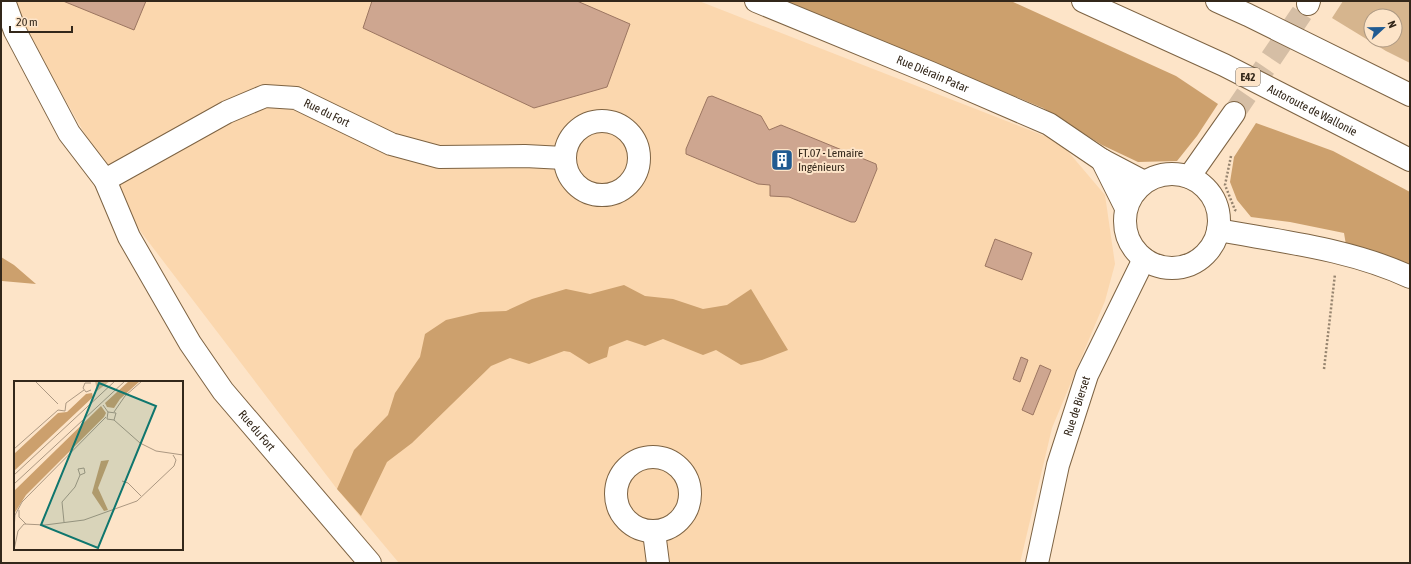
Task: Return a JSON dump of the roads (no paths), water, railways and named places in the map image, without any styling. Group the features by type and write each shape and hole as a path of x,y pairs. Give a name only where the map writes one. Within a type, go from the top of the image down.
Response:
{"main road":[{"name":"Rue du Fort","path":"4,1 14,31 69,134 105,180 129,237 190,343 224,391 370,563"},
{"name":"Rue Diérain Patar","path":"756,1 931,73 1049,124 1102,160 1144,182"},
{"name":"Autoroute de Wallonie","path":"1083,1 1224,65 1410,160"},
{"path":"1217,1 1410,95"},
{"name":"Rue du Fort","path":"105,180 227,112 265,96 296,98 391,144 439,157 525,156 564,158"},
{"path":"1189,176 1234,113"},
{"name":"Rue Diérain Patar","path":"1102,160 1126,208"},
{"path":"1173,173 1189,176 1203,185 1213,198 1219,214 1218,230 1211,248 1197,261 1180,268 1161,267 1144,259 1134,249 1127,236 1124,222 1126,208 1132,195 1144,182 1156,176 1173,173"},
{"path":"1218,230 1338,251 1391,268 1410,277"},
{"name":"Rue de Bierset","path":"1037,563 1058,465 1088,375 1144,259"},
{"path":"654,532 658,563"}],"tunnel":[{"path":"1234,113 1308,4"}],"place":[{"name":"FT.07 - Lemaire Ingénieurs","path":"782,160"}]}
